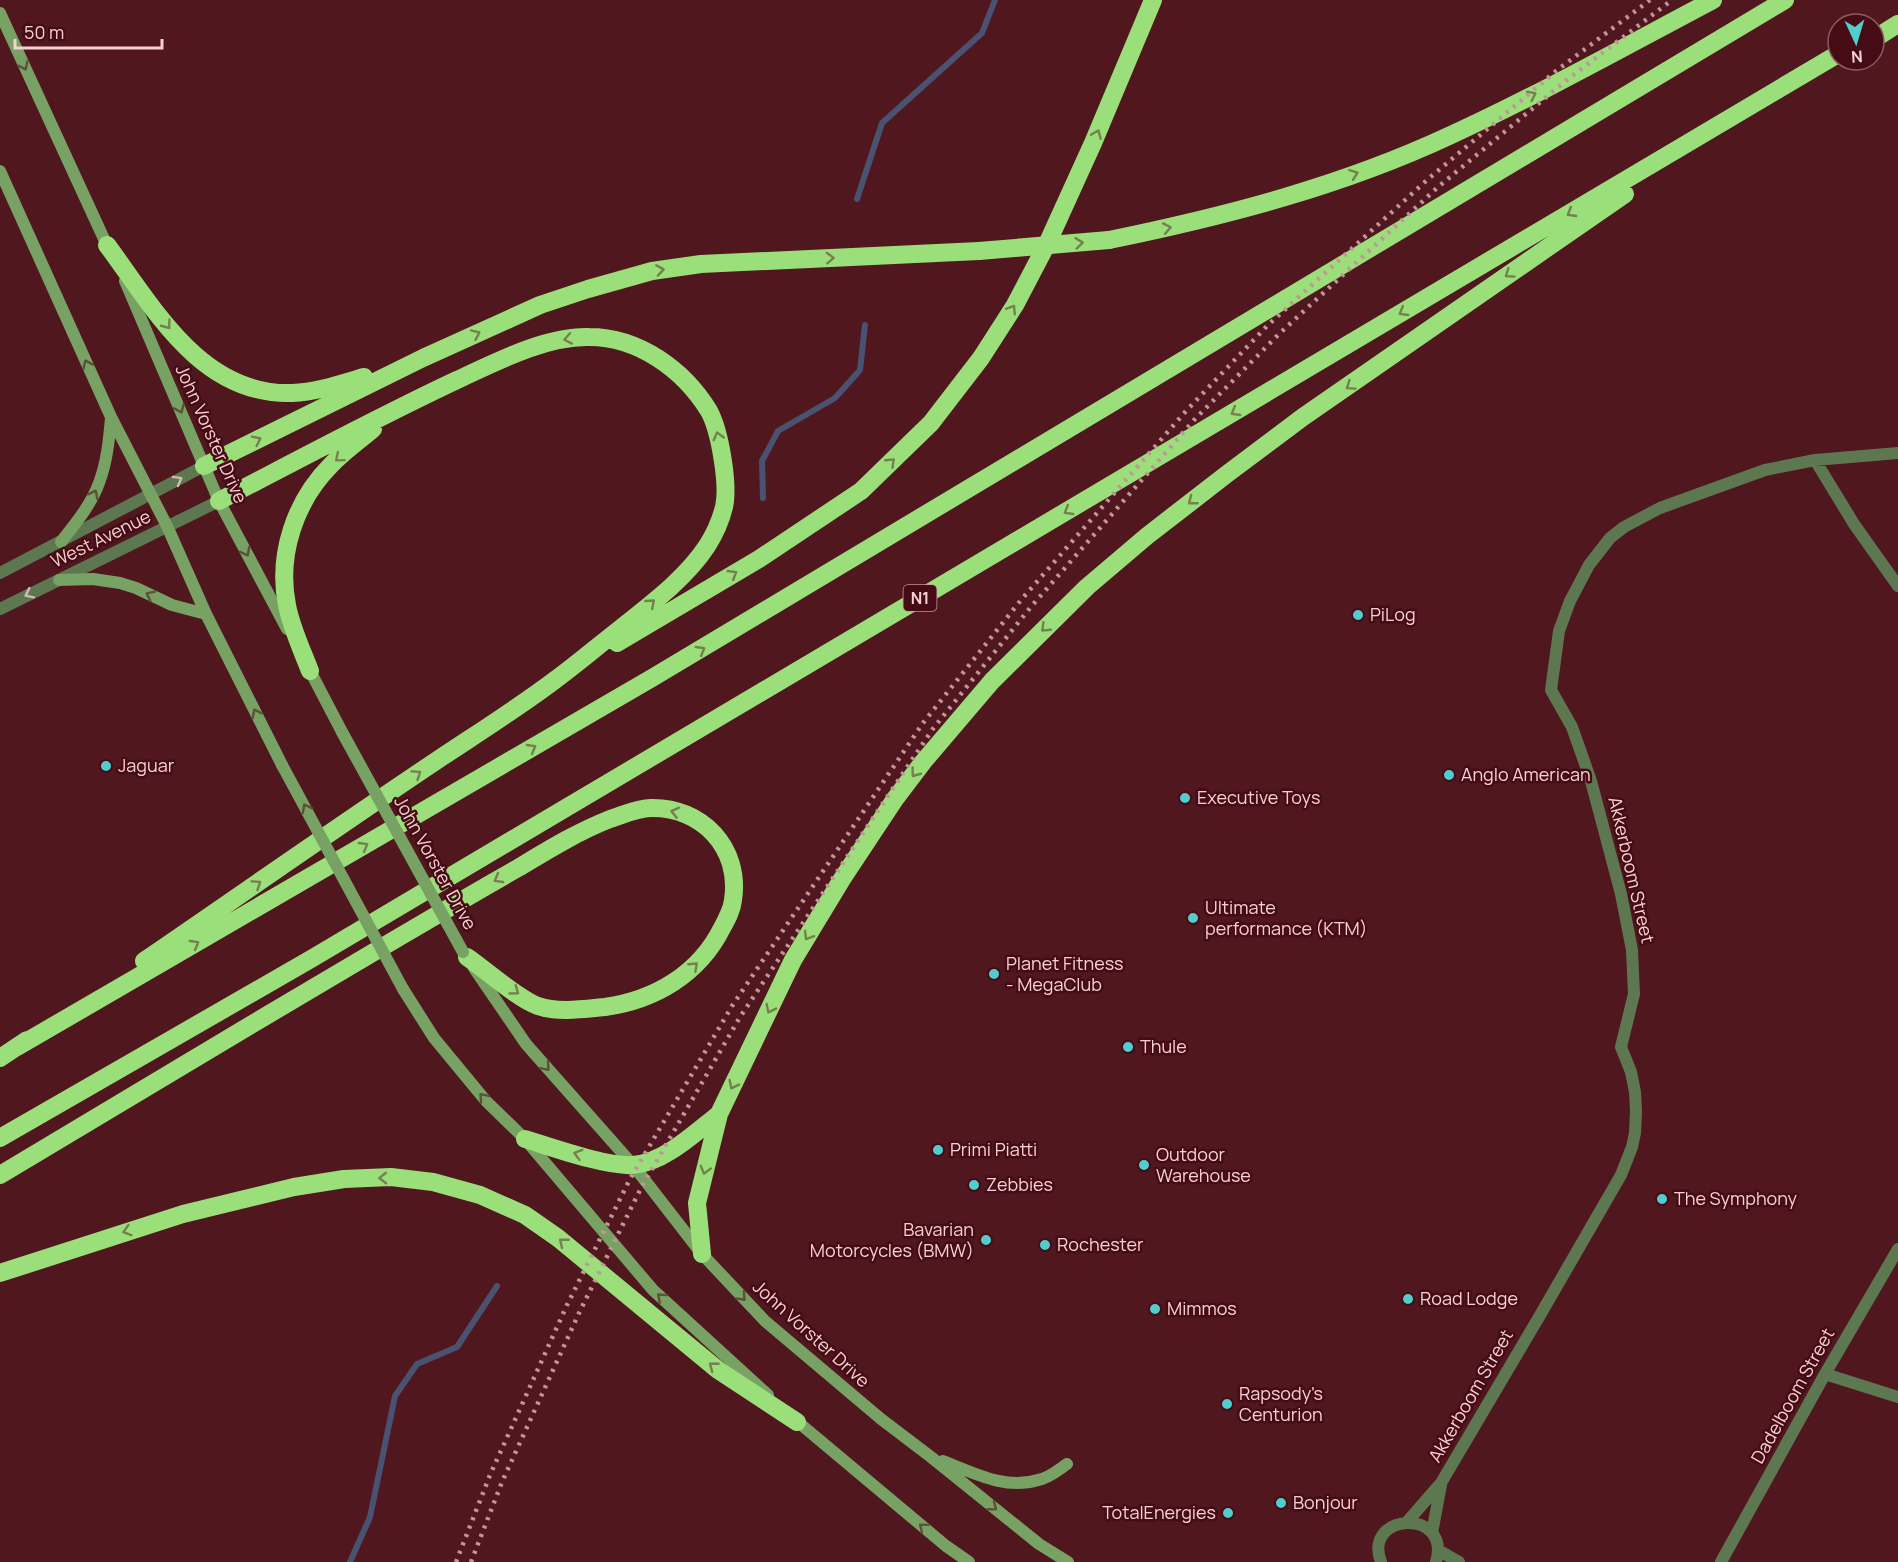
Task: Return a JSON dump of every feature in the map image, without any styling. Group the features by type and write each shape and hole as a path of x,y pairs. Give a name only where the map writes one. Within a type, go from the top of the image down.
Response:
{"highway":[{"path":"0,1058 556,680 759,559 861,491 931,423 981,358 1015,305 1048,242 1154,0"},
{"path":"204,466 423,358 540,305 652,271 725,263 979,251 1109,240 1183,225 1283,198 1451,135 1588,67 1713,0"},
{"path":"17,1047 673,666 1785,0"},
{"name":"N1","path":"0,1138 311,960 1826,61"},
{"path":"702,1254 696,1203 719,1114 794,960 842,879 895,800 923,762 992,681 1087,587 1147,536 1303,417 1611,203 1826,69"},
{"path":"107,245 174,335 200,361 226,379 241,385 283,393 316,390 423,358"},
{"path":"219,501 400,406 529,348 573,337 592,337 619,341 658,358 682,376 711,415 718,432 722,455 724,505 708,545 681,577 556,680"},
{"path":"310,671 287,606 284,574 286,551 296,516 307,494 332,464 400,406"},
{"path":"0,1175 299,996 594,825 637,810 651,808 667,810 692,817 716,835 726,847 734,874 733,903 709,950 676,982 632,1002 585,1009 549,1008 529,1001 465,955"},
{"path":"525,1139 592,1158 633,1165 674,1149 719,1114"},
{"path":"0,1273 183,1214 284,1189 344,1179 391,1178 433,1182 480,1195 525,1215 558,1238 718,1370 797,1422"}],"main road":[{"name":"John Vorster Drive","path":"0,13 128,288 219,501 342,732 465,955 526,1044 633,1165 702,1254 765,1321 881,1419 1039,1544 1068,1562"},
{"path":"0,171 111,417 167,526 206,614 282,765 403,989 434,1038 486,1101 525,1139 653,1290 797,1422 946,1546 969,1562"},
{"path":"61,543 88,505 99,484 106,458 111,417"},
{"path":"59,580 93,579 120,583 172,605 206,614"},
{"path":"931,1457 977,1475 1011,1484 1039,1480 1067,1464"}],"street":[{"name":"Akkerboom Street","path":"1380,1561 1379,1548 1388,1530 1407,1522 1441,1483 1621,1175 1635,1133 1635,1092 1621,1047 1634,986 1628,928 1612,855 1587,771 1572,727 1551,690 1559,631 1564,616 1589,565 1610,538 1624,527 1660,508 1765,470 1815,460 1898,453"},
{"path":"1815,460 1854,524 1898,586"},
{"name":"West Avenue","path":"0,573 204,466"},
{"name":"West Avenue","path":"0,609 219,501"},
{"name":"Dadelboom Street","path":"1721,1562 1825,1374 1898,1249"},
{"path":"1825,1374 1898,1397"},
{"name":"Akkerboom Street","path":"1432,1533 1441,1483"},
{"path":"1407,1522 1417,1523 1432,1533 1437,1556 1459,1562"}],"waterway":[{"path":"857,199 882,123 982,33 995,0"},
{"path":"763,498 762,461 778,431 835,398 860,370 865,325"},
{"path":"350,1562 370,1517 395,1396 417,1364 457,1347 497,1286"}],"railway":[{"path":"456,1562 490,1475 567,1305 630,1179 732,1006 923,723 1021,600 1186,411 1268,325 1427,180 1556,71 1650,0"},
{"path":"471,1562 502,1482 579,1313 641,1188 740,1017 932,730 1030,608 1195,419 1279,334 1438,187 1568,79 1672,0"}],"place":[{"name":"PiLog","path":"1358,615"},
{"name":"Jaguar","path":"106,766"},
{"name":"Anglo American","path":"1449,775"},
{"name":"Executive Toys","path":"1185,798"},
{"name":"Ultimate performance (KTM)","path":"1193,918"},
{"name":"Planet Fitness - MegaClub","path":"994,974"},
{"name":"Thule","path":"1128,1047"},
{"name":"Primi Piatti","path":"938,1150"},
{"name":"Outdoor Warehouse","path":"1144,1165"},
{"name":"Zebbies","path":"974,1185"},
{"name":"The Symphony","path":"1662,1199"},
{"name":"Bavarian Motorcycles (BMW)","path":"986,1240"},
{"name":"Rochester","path":"1045,1245"},
{"name":"Road Lodge","path":"1408,1299"},
{"name":"Mimmos","path":"1155,1309"},
{"name":"Rapsody's Centurion","path":"1227,1404"},
{"name":"Bonjour","path":"1281,1503"},
{"name":"TotalEnergies","path":"1228,1513"}]}
